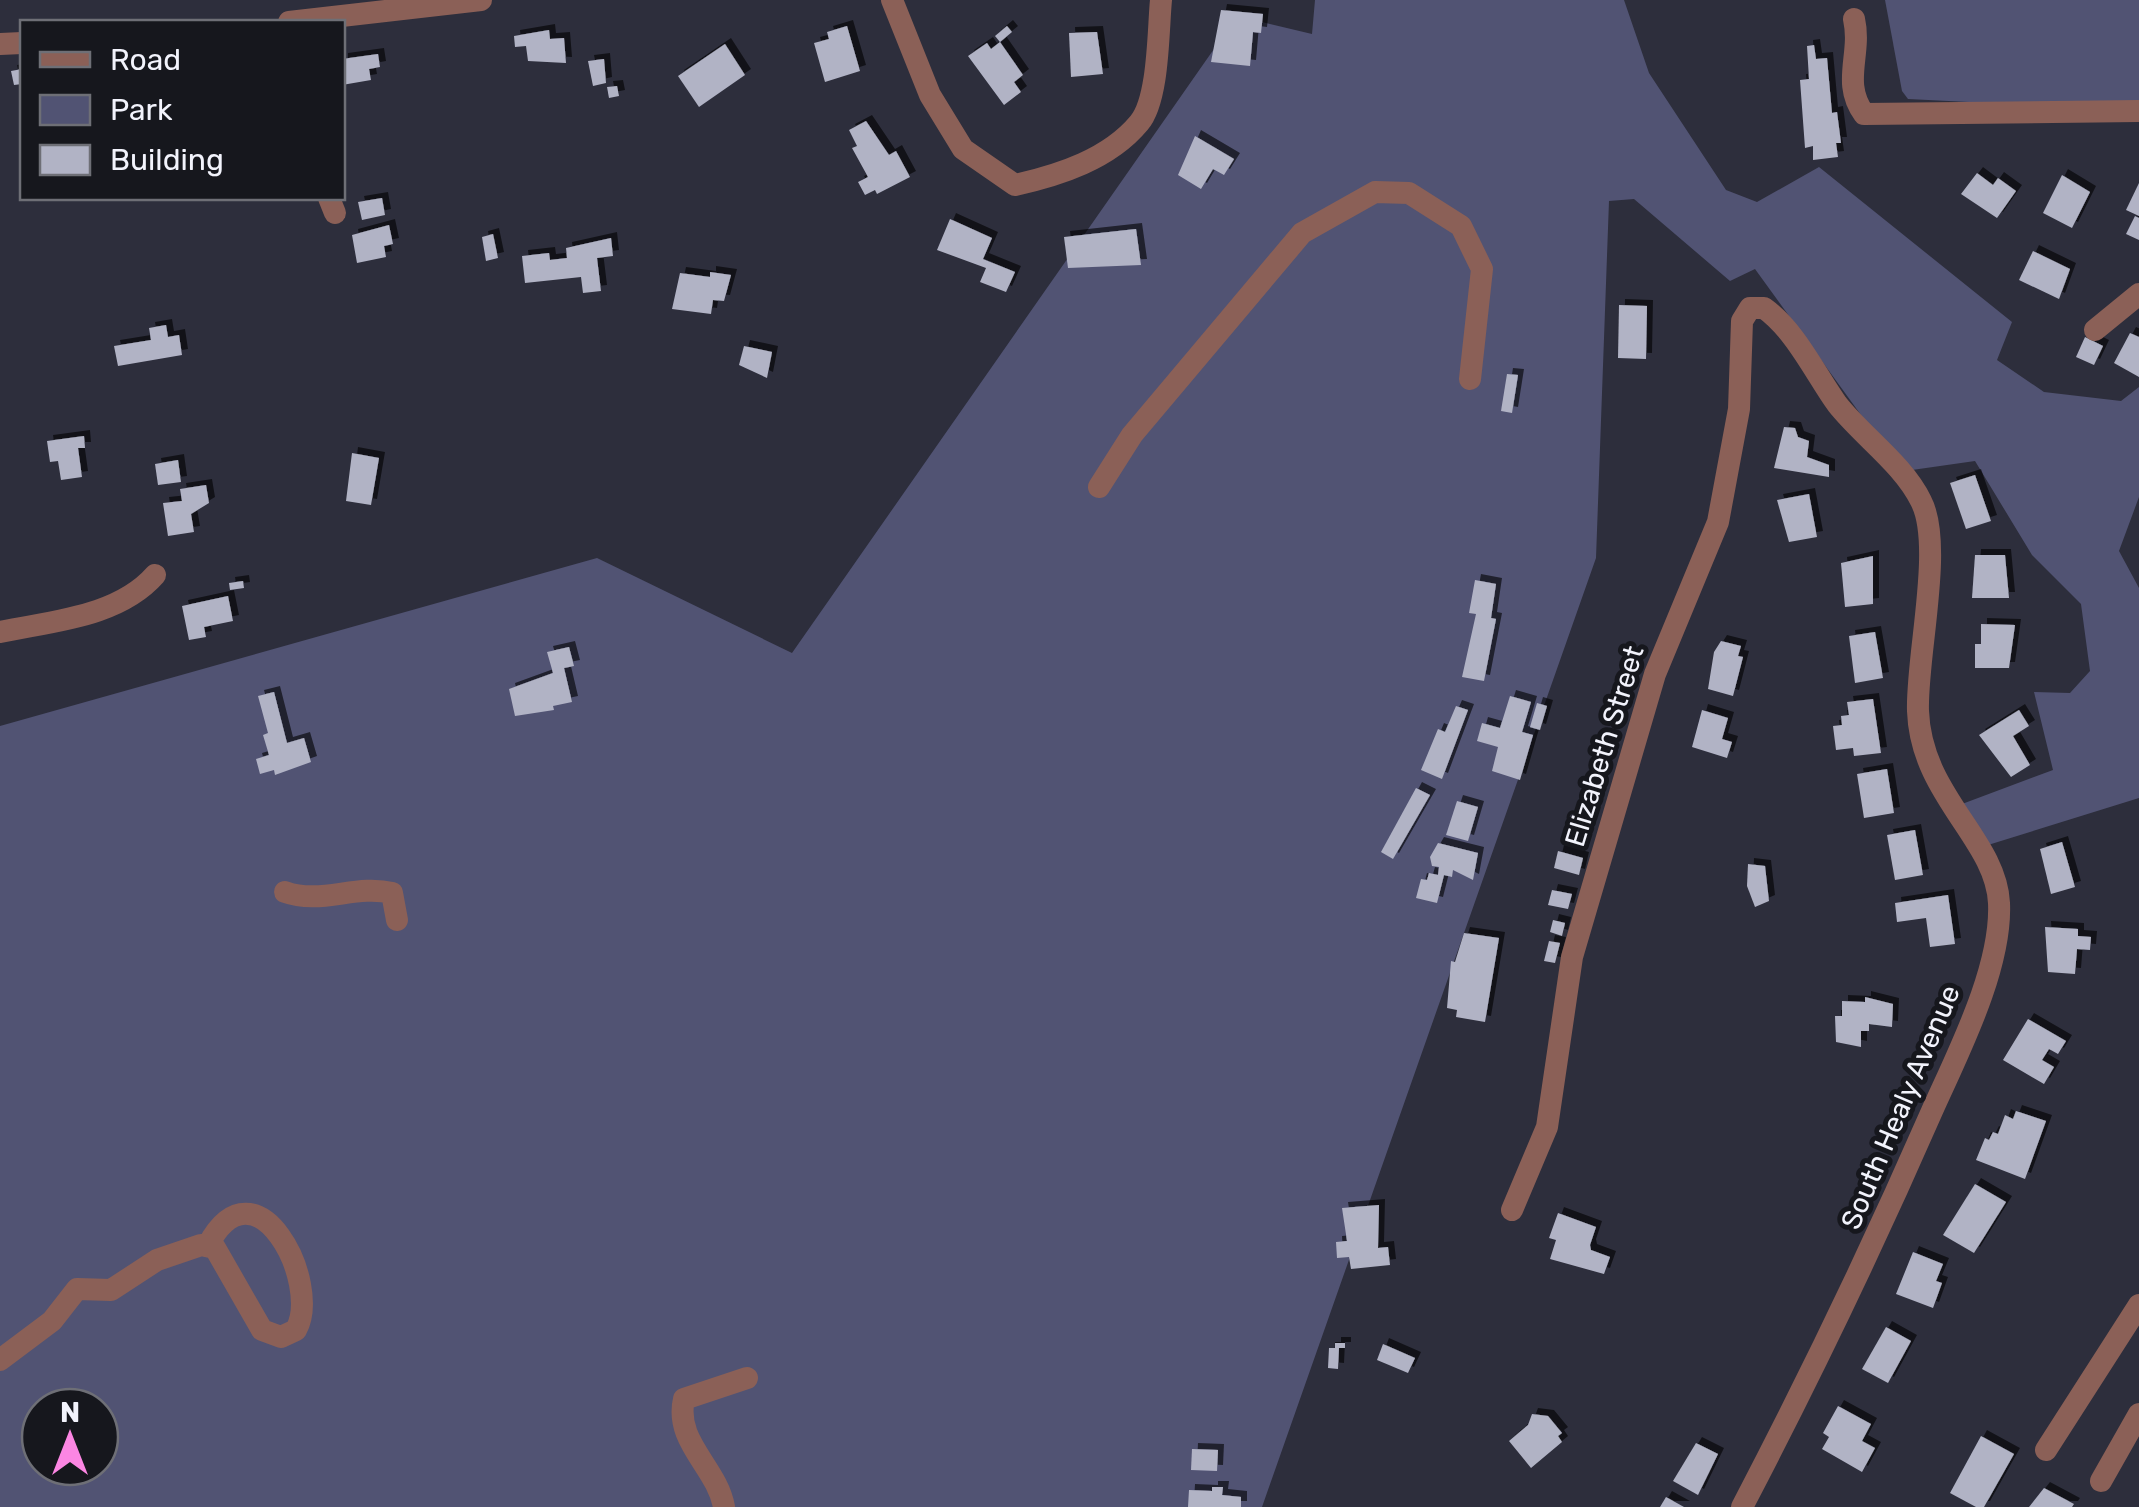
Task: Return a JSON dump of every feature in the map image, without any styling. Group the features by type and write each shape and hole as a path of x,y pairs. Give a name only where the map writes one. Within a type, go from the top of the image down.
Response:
{"street":[{"path":"313,20 482,0"},
{"path":"892,0 930,94 963,149 1015,185 1068,174 1141,122 1151,94 1162,0"},
{"path":"1854,20 1859,42 1849,79 1854,100 1864,114 2139,112"},
{"path":"1099,488 1132,435 1302,234 1375,192 1409,193 1461,226 1482,269 1470,380"},
{"path":"2095,330 2139,294"},
{"name":"Elizabeth Street","path":"1512,1210 1547,1127 1572,957 1655,674 1718,522 1739,408 1742,321 1756,306"},
{"name":"South Healy Avenue","path":"1742,1507 1850,1296 1974,1017 1999,908 1993,876 1936,784 1922,748 1917,691 1929,552 1927,514 1914,489 1839,406 1778,320 1756,306"},
{"path":"0,632 92,613 139,594 155,575"},
{"path":"284,892 321,898 375,889 392,894 397,920"},
{"path":"0,1360 52,1321 76,1289 111,1290 157,1260 208,1245 217,1228 235,1212 245,1212 274,1229 291,1256 301,1306 296,1330 281,1337 262,1330 226,1263 208,1245"},
{"path":"2046,1450 2139,1305"},
{"path":"724,1507 720,1486 689,1442 680,1415 684,1399 747,1378"},
{"path":"2101,1481 2139,1414"}],"green space":[{"path":"1315,0 1624,0 1649,73 1726,190 1757,202 1819,167 2012,322 1997,360 2044,392 2121,401 2139,387 2139,497 2119,551 2139,588 2139,798 1988,845 1962,804 2053,770 2034,692 2070,693 2090,671 2081,604 2032,555 1975,461 1912,470 1877,437 1755,269 1730,281 1634,199 1609,201 1596,558 1262,1507 0,1507 0,726 597,558 792,653 1237,16 1312,34"},
{"path":"1885,0 2139,0 2139,106 2107,109 1908,99 1902,91"}],"building":[{"path":"1221,10 1263,14 1261,33 1253,32 1250,66 1211,62"},
{"path":"847,26 860,71 825,82 814,43 829,39 827,32"},
{"path":"1007,26 1012,32 1000,42 995,36"},
{"path":"549,30 550,39 564,38 566,63 528,61 526,46 515,47 514,36"},
{"path":"1097,32 1103,74 1071,77 1069,33"},
{"path":"1000,42 1023,75 1014,82 1021,92 1004,105 968,56 987,43 991,49"},
{"path":"725,44 745,75 699,107 678,76"},
{"path":"1814,45 1816,59 1827,58 1832,113 1837,112 1841,143 1836,143 1838,157 1813,160 1813,146 1805,148 1800,80 1809,79 1807,46"},
{"path":"378,54 380,67 369,69 371,80 345,84 345,59"},
{"path":"604,59 606,83 593,86 588,61"},
{"path":"20,69 20,84 14,85 11,71"},
{"path":"617,86 619,96 609,98 607,87"},
{"path":"866,121 889,155 896,151 910,177 877,194 875,190 865,195 858,182 868,177 852,148 857,146 849,130"},
{"path":"1195,136 1234,159 1224,175 1213,169 1201,189 1178,175"},
{"path":"1977,173 1993,185 1998,178 2016,191 1997,218 1961,194"},
{"path":"2062,175 2090,192 2072,228 2043,213"},
{"path":"2139,183 2139,216 2126,210"},
{"path":"382,198 385,215 362,220 358,202"},
{"path":"2135,216 2139,218 2139,240 2126,234"},
{"path":"950,219 992,238 983,259 1015,272 1006,292 980,282 986,268 937,250"},
{"path":"389,225 393,244 384,246 386,257 357,263 352,235"},
{"path":"1136,229 1141,265 1068,268 1064,237"},
{"path":"493,234 498,258 486,261 482,237"},
{"path":"611,238 613,256 597,258 601,291 583,293 581,277 525,283 522,256 549,253 550,260 567,258 566,248"},
{"path":"2033,251 2070,269 2059,299 2019,280"},
{"path":"710,272 731,275 724,301 713,300 711,314 672,309 680,273 710,277"},
{"path":"1619,305 1647,306 1646,359 1618,358"},
{"path":"166,325 168,337 179,335 182,355 118,366 114,346 151,340 149,328"},
{"path":"2130,333 2139,337 2139,377 2114,363"},
{"path":"2085,337 2103,346 2094,365 2076,357"},
{"path":"744,346 772,352 767,378 739,365"},
{"path":"1507,374 1518,375 1512,413 1501,411"},
{"path":"1784,427 1795,428 1798,437 1809,441 1807,457 1829,465 1829,477 1774,468"},
{"path":"84,436 85,448 78,448 82,477 61,480 58,461 50,462 47,441"},
{"path":"352,453 379,458 371,505 346,501"},
{"path":"178,460 181,482 158,485 155,464"},
{"path":"1975,475 1991,521 1966,529 1950,483"},
{"path":"206,485 209,503 191,514 194,532 168,536 163,503 182,501 180,489"},
{"path":"1809,494 1817,537 1789,542 1777,500"},
{"path":"1975,555 2005,555 2009,598 1972,598"},
{"path":"1873,556 1873,604 1845,607 1841,563"},
{"path":"1475,580 1496,584 1491,618 1496,619 1484,681 1462,677 1476,614 1469,613"},
{"path":"243,581 244,588 230,590 229,583"},
{"path":"228,596 233,621 204,627 206,637 189,640 182,606"},
{"path":"1981,624 2015,625 2009,668 1975,668 1975,644 1981,644"},
{"path":"1875,632 1883,678 1855,683 1849,636"},
{"path":"1721,641 1741,646 1738,656 1743,657 1733,696 1708,689 1714,652"},
{"path":"569,647 574,666 564,668 572,702 553,706 554,710 515,716 509,689 553,673 547,652"},
{"path":"274,692 287,743 304,738 311,762 275,775 274,770 260,774 256,759 269,755 263,735 268,733 258,696"},
{"path":"1510,696 1531,702 1522,732 1533,735 1520,780 1492,771 1498,747 1477,741 1482,723 1500,728"},
{"path":"1873,699 1881,753 1854,756 1853,748 1836,750 1833,726 1842,725 1841,716 1849,715 1847,702"},
{"path":"1537,703 1547,706 1540,730 1530,727"},
{"path":"1456,706 1468,710 1442,779 1421,770 1438,729 1445,732"},
{"path":"1702,710 1728,718 1722,739 1732,742 1727,758 1692,747"},
{"path":"2019,710 2029,726 2013,736 2030,765 2011,777 1979,735"},
{"path":"1887,769 1894,813 1864,818 1857,774"},
{"path":"1416,788 1430,795 1393,859 1381,852"},
{"path":"1457,801 1478,807 1468,841 1446,835"},
{"path":"1915,830 1923,875 1895,880 1887,835"},
{"path":"2062,842 2075,887 2051,894 2040,849"},
{"path":"1438,843 1478,853 1473,880 1453,870 1452,877 1444,875 1437,903 1416,898 1421,879 1427,880 1429,873 1438,875 1439,867 1432,866 1430,857"},
{"path":"1558,851 1583,858 1579,875 1554,868"},
{"path":"1748,864 1765,866 1769,901 1755,907 1747,886"},
{"path":"1552,890 1572,894 1568,909 1548,905"},
{"path":"1948,895 1955,944 1930,947 1926,918 1897,922 1895,903"},
{"path":"1553,920 1565,923 1562,936 1550,932"},
{"path":"2045,927 2078,929 2078,936 2091,937 2090,950 2077,949 2075,974 2048,972"},
{"path":"1464,933 1499,938 1485,1022 1456,1017 1457,1010 1447,1008 1451,961 1455,962"},
{"path":"1549,941 1560,943 1555,963 1544,961"},
{"path":"1865,997 1893,1004 1892,1027 1869,1024 1869,1031 1861,1031 1861,1047 1836,1042 1835,1016 1842,1016 1842,1001 1865,1002"},
{"path":"2028,1019 2066,1041 2058,1054 2049,1049 2042,1060 2054,1067 2044,1084 2003,1060"},
{"path":"2016,1111 2046,1121 2025,1179 1976,1160 1985,1138 1989,1140 1993,1132 1998,1134 2005,1115 2013,1119"},
{"path":"1975,1184 2006,1202 1974,1253 1943,1235"},
{"path":"1379,1205 1378,1248 1388,1247 1390,1265 1351,1269 1349,1257 1337,1258 1336,1242 1347,1241 1342,1208"},
{"path":"1558,1213 1596,1227 1590,1245 1591,1250 1610,1257 1604,1274 1550,1259 1556,1240 1549,1238"},
{"path":"1913,1252 1943,1264 1936,1281 1942,1283 1933,1308 1896,1294"},
{"path":"1886,1327 1911,1341 1888,1383 1862,1369"},
{"path":"1335,1343 1345,1343 1345,1348 1339,1348 1338,1369 1328,1368 1329,1348 1335,1348"},
{"path":"1383,1344 1415,1358 1408,1373 1377,1360"},
{"path":"1838,1406 1871,1424 1862,1441 1875,1448 1862,1472 1822,1449 1829,1437 1823,1433"},
{"path":"1532,1414 1548,1416 1562,1433 1558,1436 1562,1442 1531,1468 1509,1441 1528,1425"},
{"path":"1981,1436 2014,1454 1984,1507 1976,1507 1950,1493"},
{"path":"1696,1443 1718,1454 1698,1495 1673,1481"},
{"path":"1192,1449 1218,1450 1217,1471 1191,1470"},
{"path":"1212,1487 1223,1487 1222,1495 1241,1497 1241,1507 1188,1507 1189,1490 1212,1491"},
{"path":"2044,1488 2074,1504 2029,1507"},
{"path":"1666,1497 1684,1507 1660,1507"}]}
